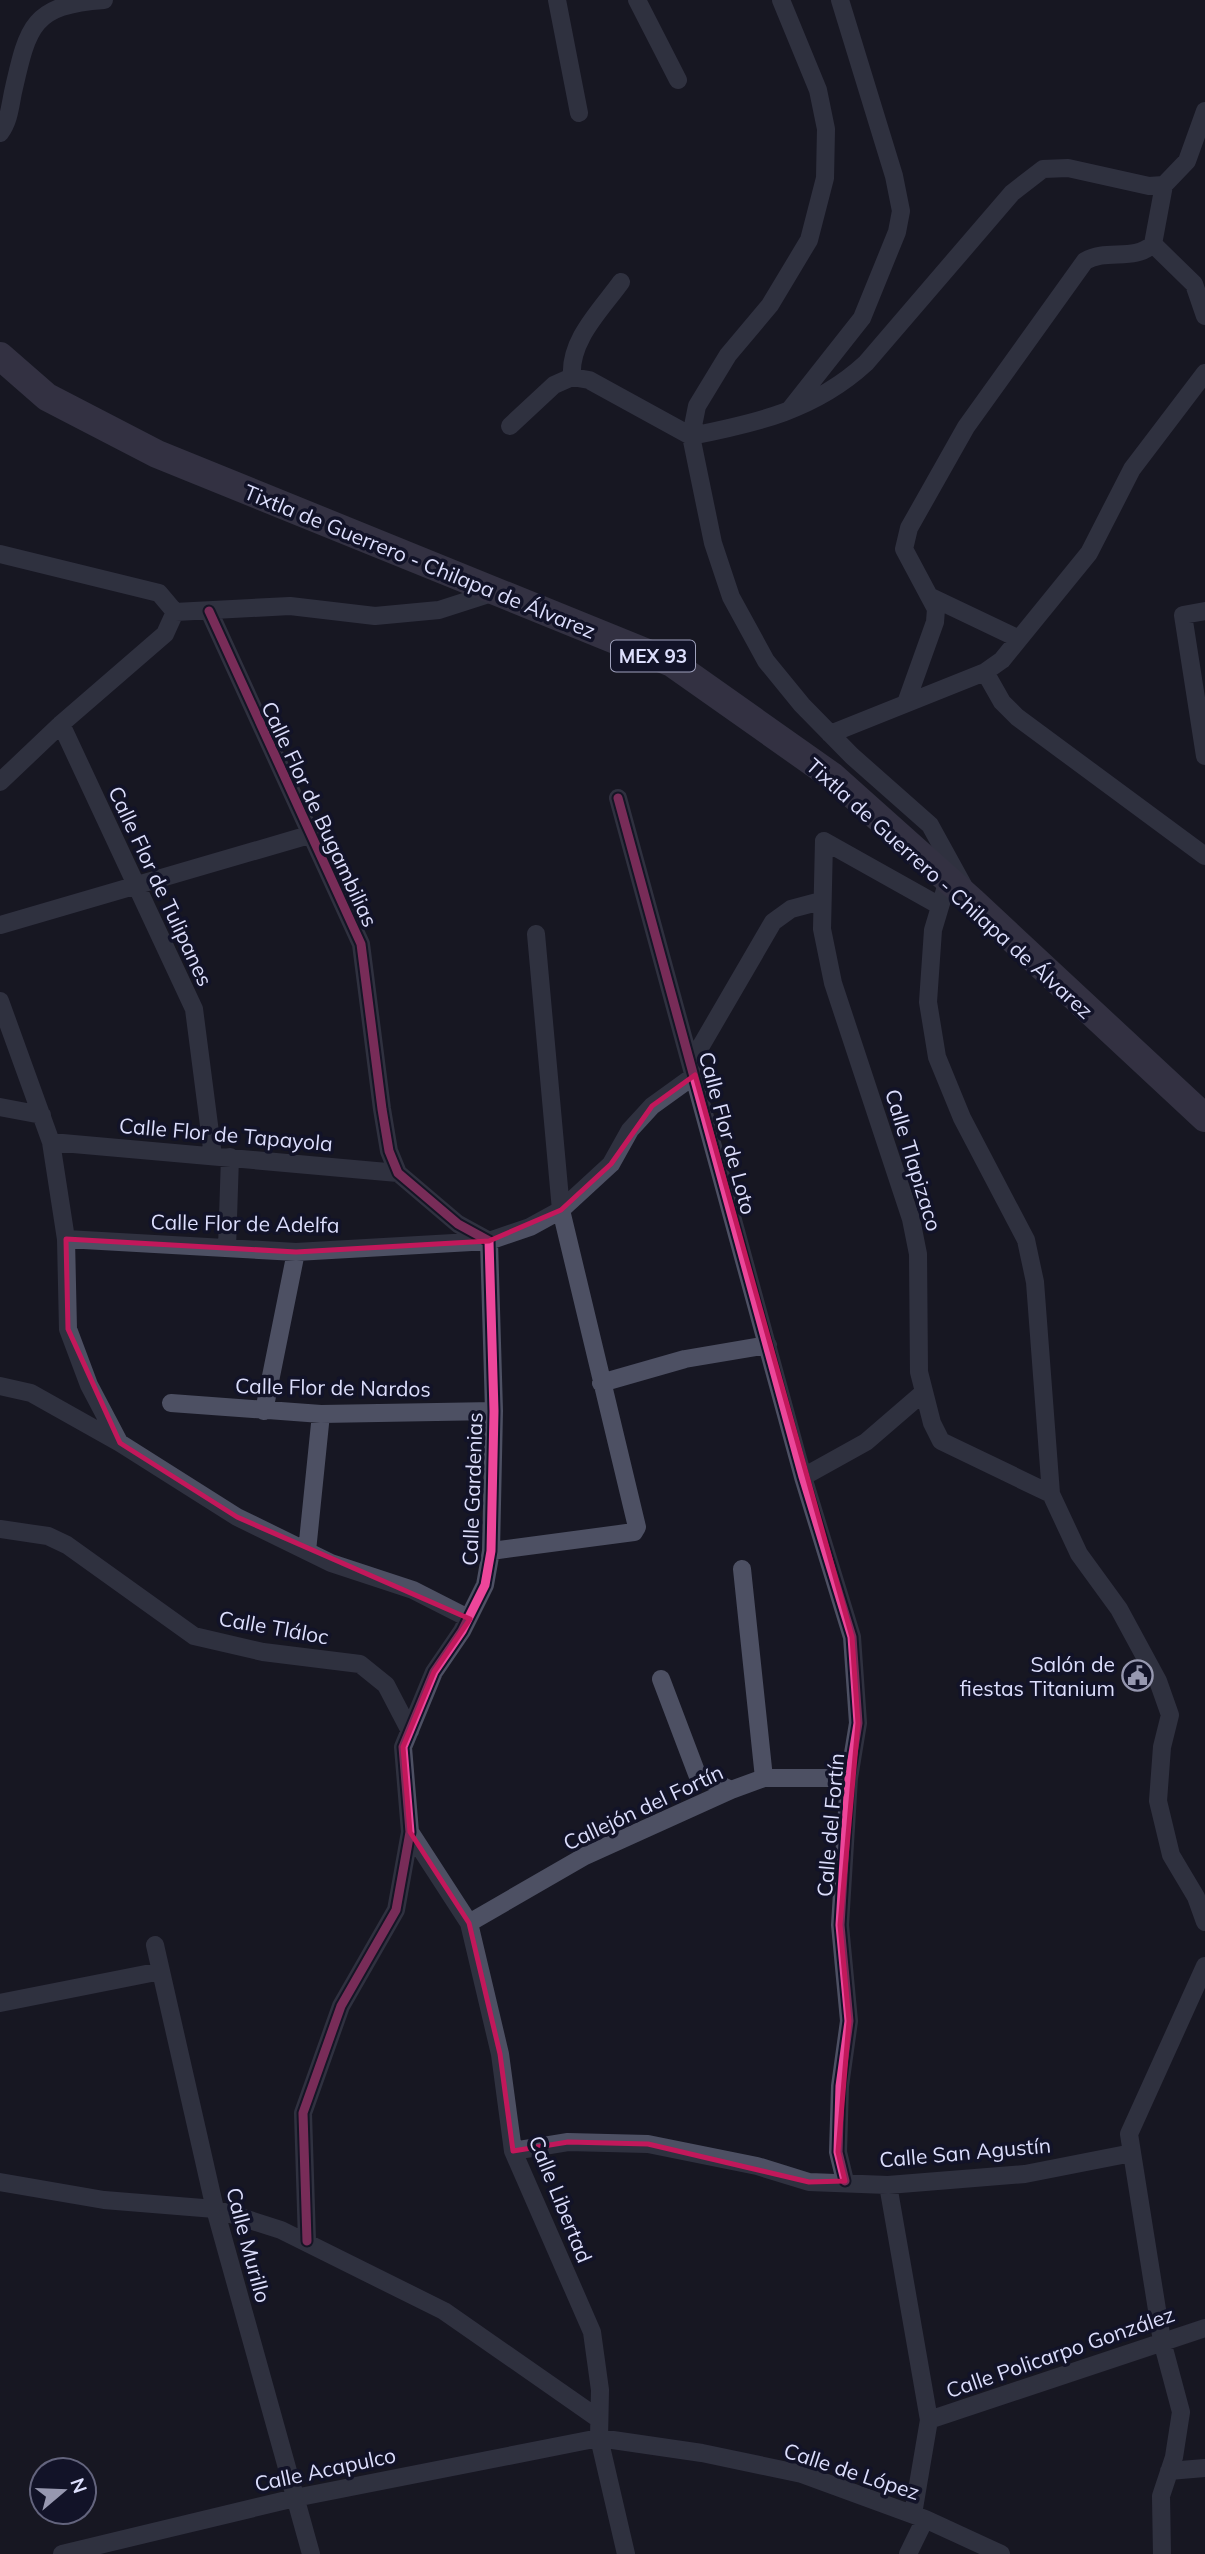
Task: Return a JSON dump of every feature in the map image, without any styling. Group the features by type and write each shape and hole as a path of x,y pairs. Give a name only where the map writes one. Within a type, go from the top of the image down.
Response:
{"main road":[{"name":"Tixtla de Guerrero - Chilapa de Álvarez","path":"0,356 47,397 157,454 671,663 832,776 944,893 973,902 1205,1118"}],"street":[{"path":"0,133 6,124 19,66 37,21 50,11 75,2 104,0"},
{"path":"557,0 579,113"},
{"path":"637,0 678,80"},
{"path":"781,0 817,90 827,129 825,178 809,240 770,305 722,365 697,406 691,436 713,543 732,597 766,661 830,734 930,825 973,902"},
{"path":"788,411 862,318 897,232 901,211 894,176 840,0"},
{"path":"906,703 935,622 936,610 904,549 909,528 966,427 1085,261 1104,254 1139,253 1153,244 1168,181 1187,161 1205,111"},
{"path":"510,426 554,385 572,377 589,380 691,436 764,422 840,387 866,363 906,313 1012,193 1043,169 1069,168 1149,186 1168,181"},
{"path":"1153,244 1194,284 1205,316"},
{"path":"572,377 570,362 576,344 621,282"},
{"path":"830,734 985,671 1002,660 1089,553 1132,469 1205,373"},
{"path":"0,554 159,593 175,612"},
{"path":"175,612 290,606 375,616 439,610 495,592"},
{"path":"929,596 1019,639"},
{"name":"Calle Flor de Bugambilias","path":"209,611 361,944 382,1109 389,1151 398,1173"},
{"path":"1205,611 1184,615 1205,756"},
{"path":"0,782 61,724 165,634 175,612"},
{"path":"985,671 1002,702 1017,717 1205,856"},
{"name":"Calle Flor de Tulipanes","path":"61,724 194,1009 222,1156 227,1248"},
{"path":"832,776 852,756"},
{"name":"Calle Flor de Loto","path":"618,798 803,1477"},
{"path":"0,925 309,835"},
{"name":"Calle Tlapizaco","path":"944,893 824,841 822,929 833,983 911,1219 918,1254 919,1372 941,1441 1051,1494"},
{"path":"944,893 933,930 928,1002 937,1056 962,1118 1026,1240 1035,1282 1051,1494 1079,1554 1119,1609 1151,1669 1170,1715 1162,1747 1158,1801 1171,1855 1196,1896 1205,1922"},
{"name":"Calle Flor de Adelfa","path":"66,1239 296,1252 489,1241 530,1227 561,1210 611,1164 631,1130 652,1106 693,1069 774,922 791,909 821,901"},
{"path":"491,1551 634,1532 637,1527 561,1210 536,934"},
{"path":"0,1001 51,1142 66,1239 68,1329 89,1385 120,1443"},
{"path":"0,1107 42,1115"},
{"name":"Calle Flor de Tapayola","path":"51,1142 398,1173"},
{"path":"398,1173 458,1224 489,1241"},
{"name":"Calle Gardenias","path":"307,2241 303,2113 341,2007 396,1910 410,1832 403,1746 434,1672 485,1585 491,1551 494,1411 489,1241"},
{"path":"264,1411 296,1252"},
{"path":"601,1383 685,1359 768,1345"},
{"path":"0,1386 32,1393 120,1443 237,1517 331,1563 413,1590 468,1618"},
{"path":"803,1477 866,1441 924,1392"},
{"name":"Calle Flor de Nardos","path":"171,1403 321,1414 494,1411"},
{"path":"307,1551 321,1414"},
{"name":"Calle del Fortín","path":"803,1477 852,1637 858,1723 849,1778 839,1925 849,2021 841,2087 838,2151 845,2181"},
{"name":"Calle Tláloc","path":"0,1529 48,1536 67,1545 194,1636 263,1652 360,1664 386,1685 410,1731"},
{"path":"742,1569 764,1778"},
{"path":"661,1679 697,1774 731,1790"},
{"name":"Callejón del Fortín","path":"469,1923 585,1856 731,1790 764,1778 849,1778"},
{"name":"Calle Libertad","path":"410,1832 469,1923 500,2054 513,2151 592,2332 600,2390 600,2438 626,2554"},
{"name":"Calle Murillo","path":"155,1945 215,2208 310,2554"},
{"path":"1162,2554 1161,2496 1181,2412 1162,2341 1129,2134 1205,1966"},
{"path":"0,2003 161,1971"},
{"name":"Calle San Agustín","path":"513,2151 568,2142 648,2144 757,2166 809,2182 845,2181 888,2185 1025,2174 1132,2153"},
{"path":"0,2182 104,2200 215,2208 307,2241 444,2311 599,2419"},
{"path":"888,2185 929,2420 919,2517 908,2554"},
{"name":"Calle Policarpo González","path":"929,2420 1205,2328"},
{"name":"Calle Acapulco","path":"62,2554 295,2497 600,2438"},
{"name":"Calle de López","path":"600,2438 702,2453 802,2474 919,2517 998,2553"},
{"path":"1169,2471 1205,2468"}],"highlighted area":[{"path":"695,1075 852,1637 858,1723 840,1925 849,2021 838,2152 845,2181 809,2182 648,2144 568,2142 513,2151 500,2054 469,1923 410,1832 403,1747 434,1672 470,1619 237,1517 120,1443 68,1329 66,1239 296,1252 489,1241 561,1210 611,1164 652,1106"}],"cycle path":[{"path":"209,611 361,944 382,1109 389,1151 398,1173 458,1224 489,1241 494,1411 491,1551 485,1585 462,1631 434,1672 403,1747 410,1832 396,1910 341,2006 303,2113 307,2241"},
{"path":"618,798 803,1477 852,1637 858,1723 849,1778 840,1925 849,2021 840,2086 838,2152 845,2181"}],"place":[{"name":"Salón de fiestas Titanium","path":"1138,1676"}]}
